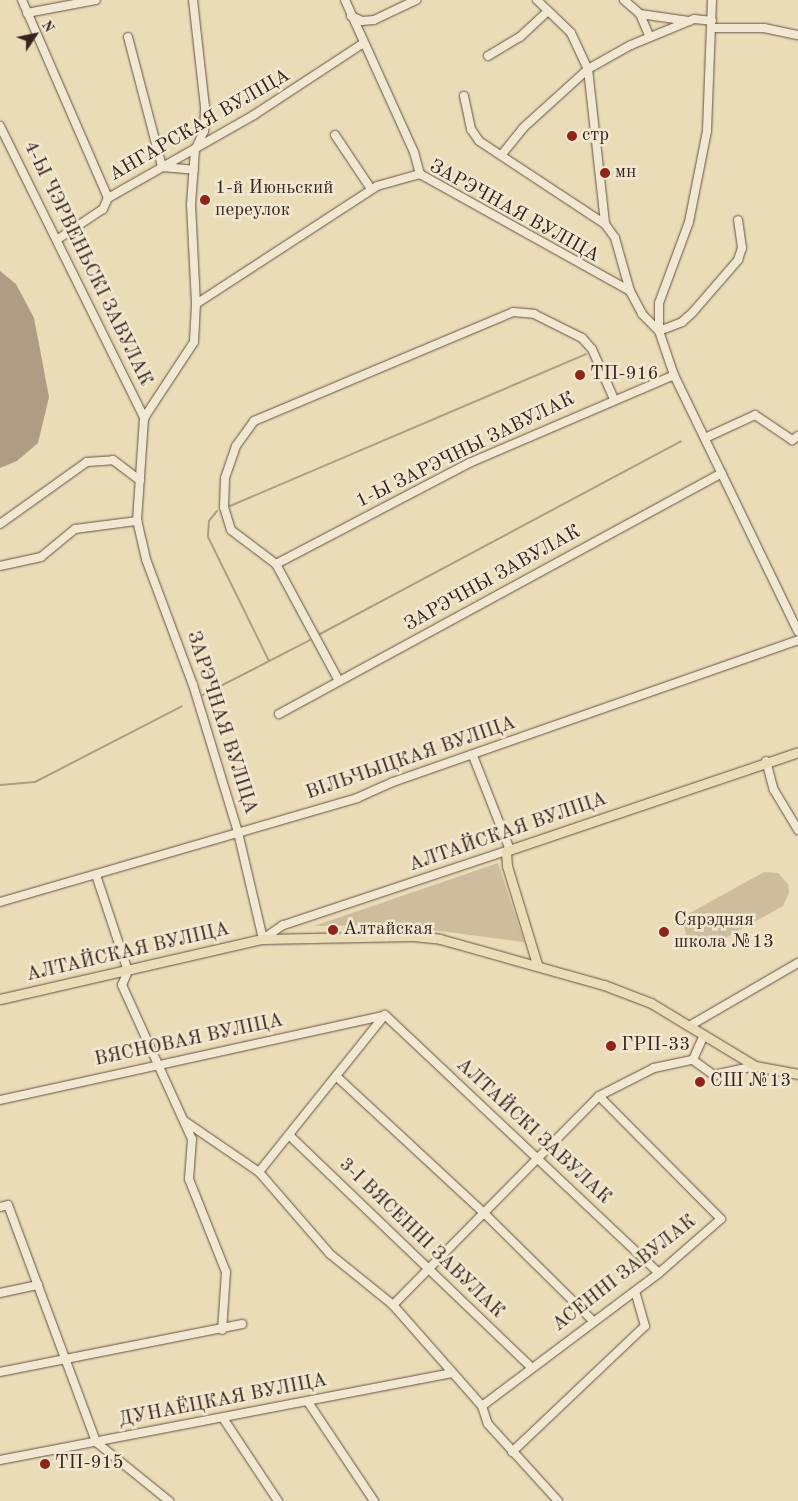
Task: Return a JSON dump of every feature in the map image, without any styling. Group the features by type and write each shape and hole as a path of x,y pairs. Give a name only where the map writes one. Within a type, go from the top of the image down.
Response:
{"main road":[{"name":"АЛТАЙСКАЯ ВУЛІЦА","path":"508,850 798,752"},
{"path":"508,850 507,866 537,964"},
{"name":"АЛТАЙСКАЯ ВУЛІЦА","path":"0,998 128,971 264,939 413,936 440,939 537,964 651,1003 691,1025 755,1066 798,1074"}],"street":[{"path":"22,0 108,198"},
{"path":"27,13 96,0"},
{"path":"193,0 205,107 204,131 195,150 191,205 196,304"},
{"path":"336,0 345,2 362,44 414,152 420,174"},
{"path":"351,16 362,21 374,20 416,0"},
{"path":"537,0 574,38 588,69 605,224"},
{"path":"624,0 640,14 650,38"},
{"path":"712,0 707,131 688,222 659,303 660,331 674,375 797,628"},
{"path":"488,56 520,37 548,11"},
{"path":"640,14 712,25 764,28 798,35"},
{"path":"503,153 523,128 588,69 650,38 688,22"},
{"path":"128,37 162,167 194,170"},
{"name":"АНГАРСКАЯ ВУЛІЦА","path":"58,239 103,208 108,198 195,150 362,44"},
{"path":"464,96 476,138 503,153 605,224 615,238 630,292 642,314 660,331"},
{"name":"4-Ы ЧЭРВЕНЬСКІ ЗАВУЛАК","path":"0,126 58,239 144,418"},
{"path":"334,135 371,189"},
{"name":"ЗАРЭЧНАЯ ВУЛІЦА","path":"264,939 238,832 193,685 146,559 137,521 144,418 194,342 196,304 371,189 420,174 630,292"},
{"path":"660,331 682,322 693,312 738,260 742,248 738,220"},
{"path":"339,681 276,564 231,530 224,507 224,478 236,446 254,422 268,414 513,312 534,314 582,338 592,349 614,399"},
{"name":"1-Ы ЗАРЭЧНЫ ЗАВУЛАК","path":"276,564 469,463 614,399 674,375"},
{"path":"705,438 755,415 792,440 798,436"},
{"path":"0,524 87,462 113,460 140,480"},
{"name":"ЗАРЭЧНЫ ЗАВУЛАК","path":"279,714 722,473"},
{"path":"0,566 41,557 75,529 137,521"},
{"name":"ВІЛЬЧЫЦКАЯ ВУЛІЦА","path":"0,902 357,798 393,782 473,756 798,640"},
{"path":"473,756 508,850"},
{"path":"766,762 774,790 798,830"},
{"name":"АЛТАЙСКАЯ ВУЛІЦА","path":"264,939 283,925 508,850"},
{"path":"96,875 128,971 122,985 186,1122 192,1139 190,1179 226,1272 222,1330"},
{"path":"691,1025 798,963"},
{"path":"259,1172 384,1015"},
{"name":"ВЯСНОВАЯ ВУЛІЦА","path":"0,1100 384,1015"},
{"name":"АЛТАЙСКІ ЗАВУЛАК","path":"384,1015 659,1273"},
{"path":"693,1060 704,1035"},
{"path":"393,1305 428,1266 599,1096 654,1068 693,1060 714,1075 755,1066"},
{"path":"336,1076 483,1212 593,1322"},
{"name":"АСЕННІ ЗАВУЛАК","path":"482,1406 659,1273 721,1218 599,1096"},
{"path":"186,1122 259,1172 330,1254 393,1305 451,1374 482,1406 488,1424 558,1501"},
{"name":"3-І ВЯСЕННІ ЗАВУЛАК","path":"289,1135 428,1266 531,1368"},
{"path":"0,1207 8,1205 68,1360 96,1442 169,1501"},
{"path":"0,1293 38,1285"},
{"path":"512,1452 645,1326 635,1291"},
{"path":"0,1372 222,1330 242,1324"},
{"name":"ДУНАЁЦКАЯ ВУЛІЦА","path":"0,1460 451,1374"},
{"path":"308,1402 374,1501"},
{"path":"223,1418 278,1501"}],"shaded area":[{"path":"0,271 16,284 34,318 49,397 38,443 17,461 0,468"},
{"path":"498,863 524,942 394,925 314,926"},
{"path":"764,872 778,873 788,884 789,893 783,906 709,947 695,945 687,939 684,926 690,913"}],"waterway":[{"path":"230,506 586,354"},
{"path":"320,634 681,441"},
{"path":"217,511 209,521 208,537 269,661"},
{"path":"203,695 310,640"},
{"path":"0,785 35,782 182,706"}],"place":[{"name":"стр","path":"572,136"},
{"name":"мн","path":"605,173"},
{"name":"1-й Июньский переулок","path":"205,200"},
{"name":"ТП-916","path":"580,375"},
{"name":"Алтайская","path":"333,930"},
{"name":"Сярэдняя школа №13","path":"664,932"},
{"name":"ГРП-33","path":"611,1046"},
{"name":"СШ №13","path":"700,1082"},
{"name":"ТП-915","path":"45,1464"}]}
